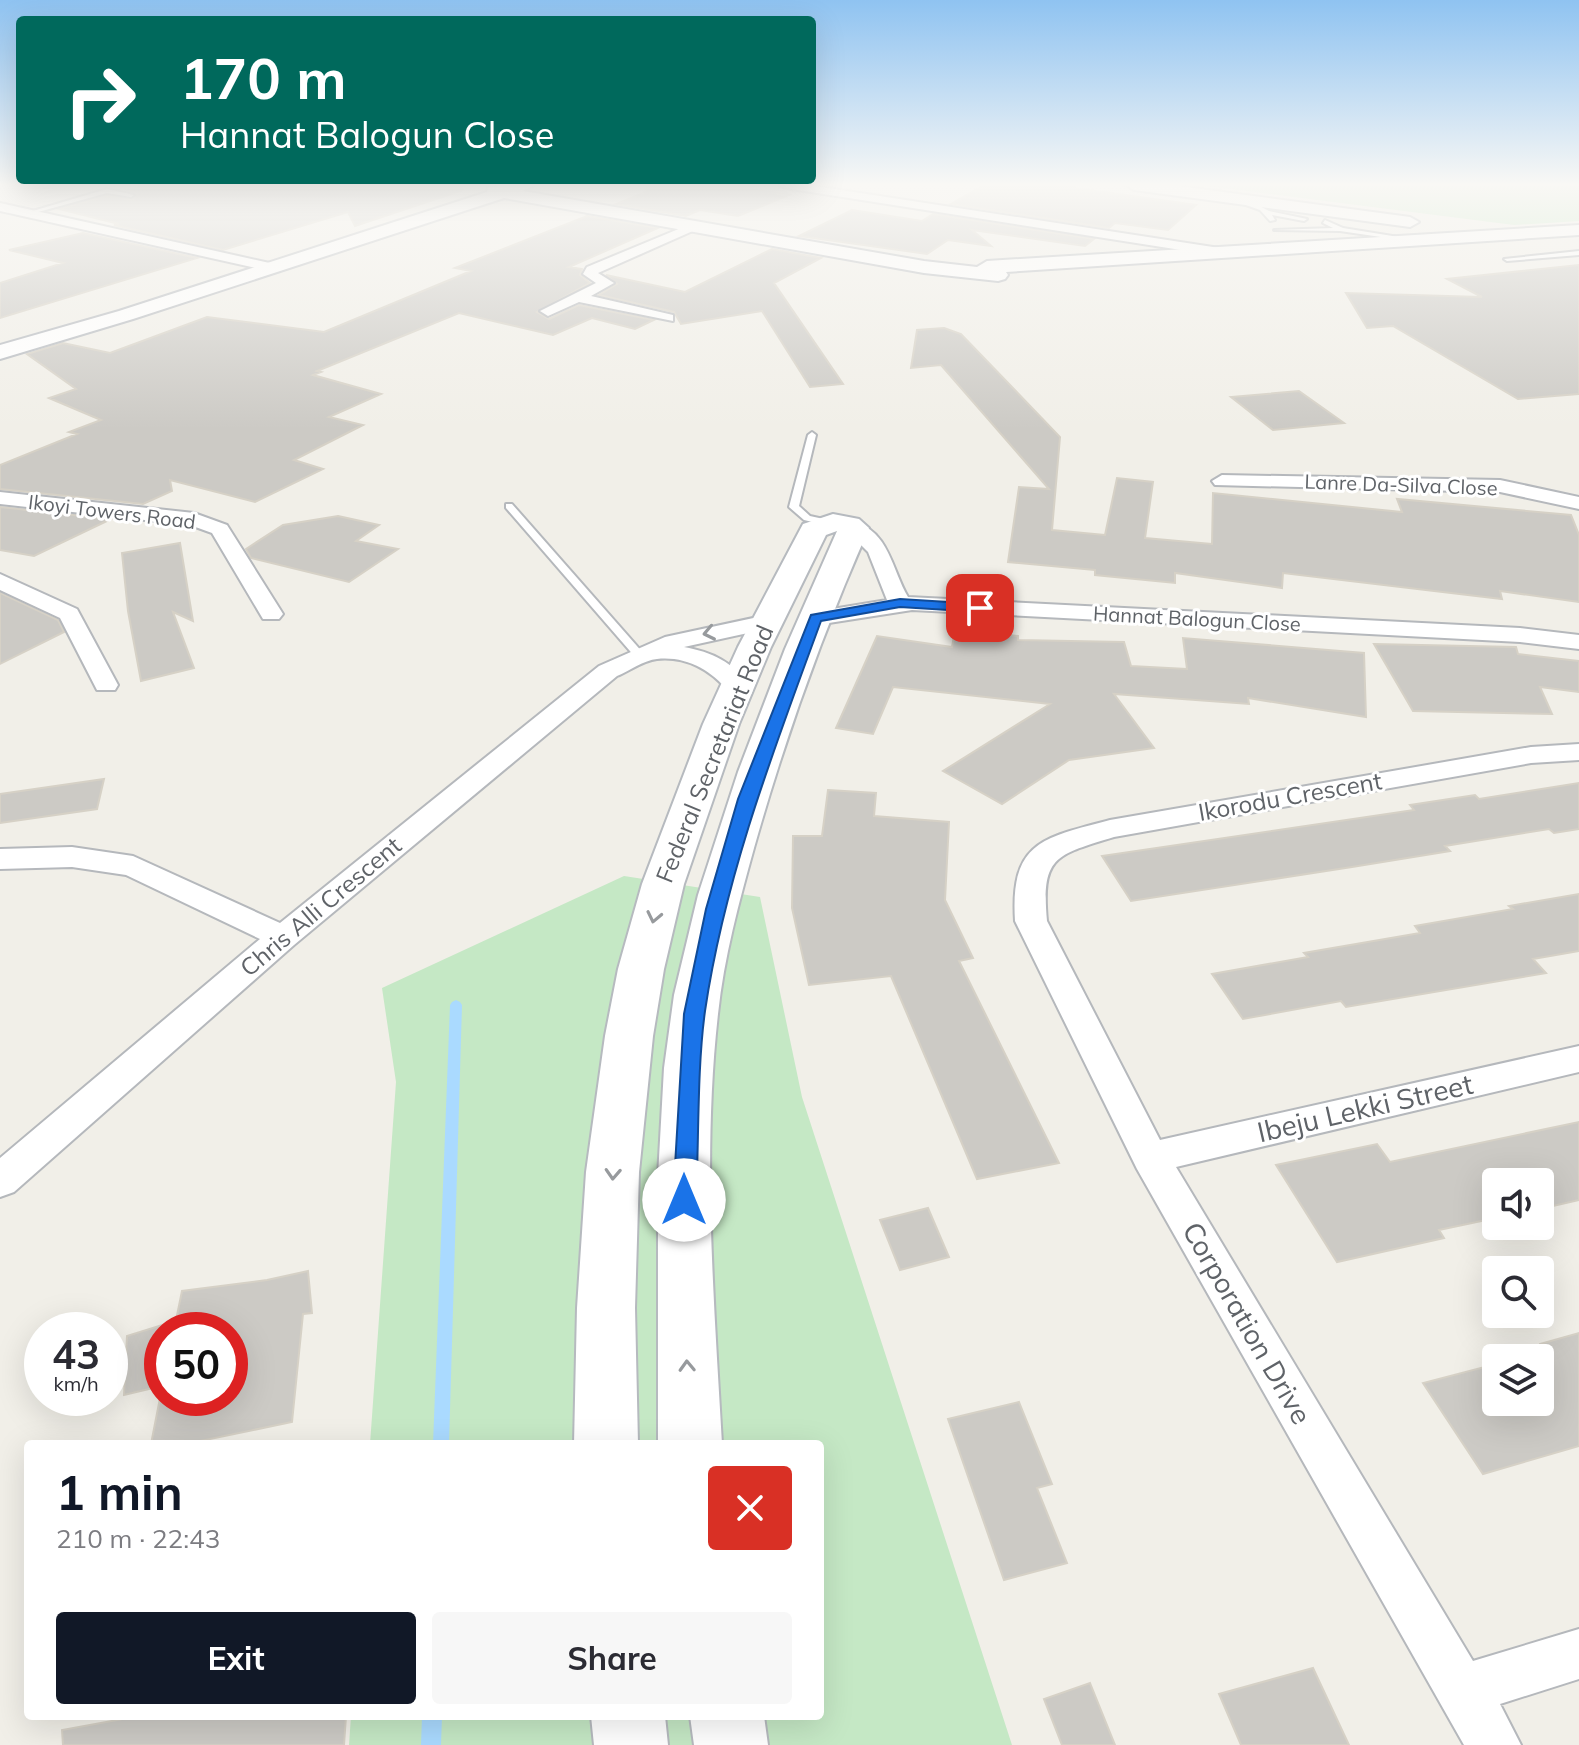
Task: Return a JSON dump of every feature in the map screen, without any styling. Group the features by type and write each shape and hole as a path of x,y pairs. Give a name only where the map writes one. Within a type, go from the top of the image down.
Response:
{"main road":[{"path":"0,352 279,266"},
{"path":"947,266 993,271 1075,266"},
{"path":"993,271 1052,266"},
{"name":"Federal Secretariat Road","path":"606,1440 605,1364 614,1158 633,1015 657,902 695,792 737,686 767,622 813,530 839,525 816,618 747,799 715,909 694,1014 684,1168 690,1440"},
{"path":"628,1720 631,1745"},
{"path":"728,1720 731,1745"}],"street":[{"path":"267,266 274,268"},
{"path":"548,311 607,282 590,274 601,266"},
{"path":"577,297 668,318"},
{"name":"Lanre Da-Silva Close","path":"1222,481 1500,486 1579,503"},
{"name":"Ikoyi Towers Road","path":"0,498 194,519 220,529 271,614"},
{"path":"839,525 870,537 879,549 889,586 900,603"},
{"path":"0,581 69,614 106,685"},
{"name":"Hannat Balogun Close","path":"816,618 900,603 1469,632 1579,642"},
{"name":"Chris Alli Crescent","path":"0,1181 283,937 608,671 691,637 767,622"},
{"path":"647,654 704,658 722,669 737,686"},
{"name":"Ikorodu Crescent","path":"1029,889 1033,868 1051,850 1110,829 1531,755 1579,752"},
{"path":"0,859 72,857 133,866 283,937"},
{"name":"Corporation Drive","path":"1029,889 1031,921 1150,1158 1494,1745"},
{"name":"Ibeju Lekki Street","path":"1150,1158 1579,1059"},
{"path":"1462,1690 1579,1654"}],"lane":[{"path":"812,435 794,507 807,518 839,525"},
{"path":"509,506 647,654"}],"green space":[{"path":"624,876 760,897 802,1097 1012,1745 349,1745 351,1720 824,1720 824,1440 370,1440 396,1082 382,988"}],"building":[{"path":"52,266 169,266 0,318 0,283"},
{"path":"570,266 582,269 580,275 590,283 537,312 549,319 579,305 654,320 635,329 592,318 553,335 459,313 317,371 321,372 313,375 381,394 329,417 363,425 294,460 323,469 255,502 170,480 172,491 143,504 0,489 0,465 77,434 69,432 101,420 49,398 76,389 27,354 63,343 110,353 207,317 324,332 471,271 455,268"},
{"path":"737,266 805,266 774,283 843,384 810,387 762,311 681,324 674,312 599,295 617,284 606,275 685,292"},
{"path":"1579,266 1579,394 1518,399 1393,326 1367,328 1346,293 1482,297 1447,279"},
{"path":"944,328 961,334 1060,437 1052,530 1105,535 1117,478 1153,482 1145,538 1212,544 1213,493 1402,512 1397,499 1571,515 1579,535 1579,602 1500,591 1502,599 1283,573 1282,588 1175,573 1175,583 1095,575 1095,570 1008,562 1019,487 1049,489 941,365 911,368 917,330"},
{"path":"1299,391 1344,423 1273,430 1231,397"},
{"path":"0,507 111,519 34,556 0,550"},
{"path":"338,516 379,525 356,541 398,549 349,582 251,558 246,549 283,525"},
{"path":"180,543 193,621 173,612 194,668 141,681 128,611 122,553"},
{"path":"0,593 58,620 64,632 0,664"},
{"path":"955,630 1018,636 1018,640 1124,642 1131,666 1187,669 1183,638 1364,653 1366,717 1248,698 1249,704 1114,694 1154,748 1069,760 1002,804 943,771 1050,704 893,687 873,734 836,728 877,636 952,647"},
{"path":"1374,644 1516,647 1518,654 1579,661 1579,692 1540,687 1552,714 1413,711"},
{"path":"104,779 97,809 0,823 0,794"},
{"path":"1579,783 1579,829 1554,833 1549,829 1445,846 1450,851 1131,901 1102,856 1414,810 1410,805 1475,795 1479,799"},
{"path":"828,790 876,793 874,816 949,822 945,900 973,958 959,961 1059,1163 977,1179 891,976 809,985 792,908 793,836 822,836"},
{"path":"1579,894 1579,951 1533,959 1546,973 1346,1007 1341,1001 1243,1019 1212,974 1308,957 1304,953 1420,933 1415,926"},
{"path":"1579,1122 1579,1200 1554,1206 1554,1168 1482,1168 1482,1221 1439,1230 1444,1238 1337,1262 1276,1165 1377,1144 1390,1162"},
{"path":"928,1208 949,1257 900,1270 880,1220"},
{"path":"308,1271 312,1313 303,1314 292,1422 205,1440 152,1440 156,1416 248,1416 248,1312 178,1312 182,1291 267,1280"},
{"path":"144,1331 144,1390 128,1394 128,1336"},
{"path":"1579,1333 1579,1446 1483,1474 1423,1383 1482,1368 1482,1416 1554,1416 1554,1344 1540,1344"},
{"path":"1019,1402 1052,1484 1037,1488 1067,1563 1004,1580 948,1419"},
{"path":"1313,1668 1349,1745 1241,1745 1219,1694"},
{"path":"1090,1683 1115,1745 1062,1745 1044,1699"},
{"path":"117,1720 346,1720 344,1745 63,1745 62,1730"}],"waterway":[{"path":"441,1440 456,1005"},
{"path":"431,1745 432,1720"}],"route":[{"path":"684,1200 694,1014 715,909 747,799 816,618 900,603 980,608"}]}
